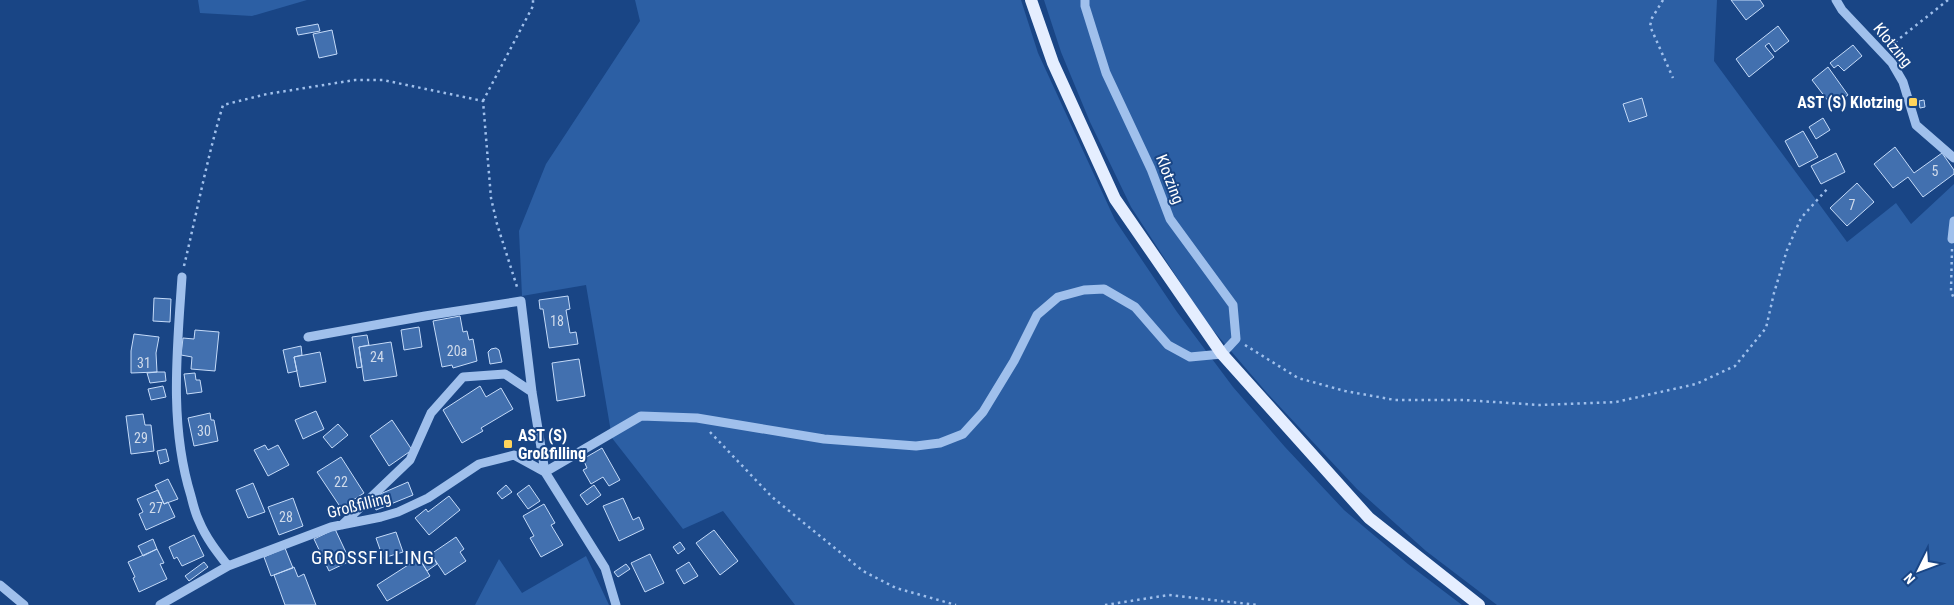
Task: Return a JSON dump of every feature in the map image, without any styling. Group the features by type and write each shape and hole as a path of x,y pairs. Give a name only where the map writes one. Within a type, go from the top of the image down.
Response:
{"main road":[{"path":"1031,0 1053,63 1116,199 1222,354 1370,518 1479,605"}],"street":[{"name":"Klotzing","path":"1085,0 1085,6 1106,73 1151,169 1170,220 1233,305 1236,339"},
{"name":"Klotzing","path":"1836,0 1842,10 1892,63 1903,82 1916,125 1954,158"},
{"path":"1952,239 1954,221"},
{"path":"182,277 177,353 178,435 186,480 198,520 213,547 228,566"},
{"path":"545,472 641,416 697,418 824,439 916,446 940,443 963,434 983,412 1014,361 1037,315 1058,297 1084,290 1104,289 1135,307 1168,345 1190,357 1222,354 1236,339"},
{"path":"308,337 425,316 521,302"},
{"name":"Großfilling","path":"521,302 532,392 545,472 605,568 616,605"},
{"path":"342,525 410,460 431,413 463,377 505,374 532,392"},
{"name":"Großfilling","path":"160,605 228,566 331,527 398,512 428,498 479,464 514,455 545,472"},
{"path":"0,584 24,605"}],"path":[{"path":"521,302 491,198 484,101 533,6 533,0"},
{"path":"1663,0 1652,18 1650,26 1673,78"},
{"path":"1882,52 1948,0"},
{"path":"182,277 212,141 223,105 267,94 355,80 383,80 484,101"},
{"path":"1236,339 1298,378 1345,391 1395,400 1464,400 1540,405 1616,402 1696,384 1735,366 1766,328 1787,250 1801,218 1828,188"},
{"path":"1952,239 1951,291 1954,300"},
{"path":"697,418 772,497 863,571 896,588 956,605"},
{"path":"1104,605 1169,595 1257,605"}],"shaded area":[{"path":"198,0 307,0 252,16 200,13"},
{"path":"635,0 1021,0 1038,53 1115,220 1177,312 1233,387 1285,447 1344,510 1408,564 1462,605 795,605 723,511 683,529 612,438 586,285 522,296 519,231 546,164 640,21"},
{"path":"1044,0 1717,0 1714,61 1847,242 1896,203 1911,224 1954,184 1954,605 1497,605 1426,551 1357,489 1267,393 1206,322 1131,207 1090,122 1061,52"},
{"path":"586,556 609,605 475,605 499,559 522,593"}],"building":[{"path":"1731,0 1760,0 1764,6 1746,20"},
{"path":"318,24 320,31 298,35 296,28"},
{"path":"1778,26 1789,41 1775,52 1769,43 1765,46 1774,57 1749,77 1736,59"},
{"path":"332,30 337,54 319,58 313,34"},
{"path":"1853,45 1862,56 1844,71 1838,65 1834,68 1830,63"},
{"path":"1828,67 1848,95 1832,106 1812,80"},
{"path":"1642,98 1647,116 1629,122 1623,104"},
{"path":"1924,100 1925,107 1920,108 1919,101"},
{"path":"1823,118 1830,130 1816,139 1809,127"},
{"path":"1803,131 1818,157 1799,167 1785,141"},
{"path":"1895,147 1914,173 1942,153 1954,170 1954,174 1923,197 1908,177 1893,188 1874,164"},
{"path":"1836,153 1845,172 1821,184 1811,166"},
{"path":"1857,183 1874,202 1847,226 1830,208"},
{"path":"568,296 570,309 566,310 570,333 576,332 578,344 549,348 543,309 540,309 539,300"},
{"path":"154,298 171,299 170,322 153,321"},
{"path":"460,316 463,332 467,331 469,340 473,339 477,361 453,368 452,365 442,367 433,321"},
{"path":"419,327 422,347 404,350 401,330"},
{"path":"195,330 219,332 215,371 191,369 192,357 181,355 183,338 194,339"},
{"path":"134,334 159,337 156,353 157,372 131,373 131,351"},
{"path":"367,335 369,345 359,347 362,367 357,368 352,337"},
{"path":"391,342 397,376 364,381 359,347"},
{"path":"301,346 302,355 294,357 297,371 288,373 283,350"},
{"path":"496,348 499,350 502,362 490,364 488,352"},
{"path":"320,352 326,382 300,387 294,357"},
{"path":"579,359 585,396 557,401 552,363"},
{"path":"165,372 166,381 150,383 147,373"},
{"path":"195,373 196,380 200,380 202,392 187,394 184,374"},
{"path":"163,386 166,397 151,400 148,389"},
{"path":"480,386 486,397 501,388 513,409 481,428 483,431 462,443 443,410"},
{"path":"316,411 324,429 303,439 295,420"},
{"path":"210,413 211,420 214,420 218,441 194,446 188,418"},
{"path":"143,414 145,425 151,425 154,451 131,454 126,416"},
{"path":"392,420 412,450 389,466 370,436"},
{"path":"338,424 348,435 332,448 323,437"},
{"path":"265,445 268,450 278,445 289,465 268,476 254,450"},
{"path":"602,448 620,480 609,486 603,477 591,484 583,470 587,468 583,459"},
{"path":"166,449 169,461 160,464 157,451"},
{"path":"341,457 364,493 341,508 317,472"},
{"path":"168,479 178,499 164,504 155,485"},
{"path":"408,482 413,495 376,510 371,498"},
{"path":"253,483 265,512 248,518 236,490"},
{"path":"506,485 512,492 502,499 497,493"},
{"path":"529,485 540,501 528,509 517,494"},
{"path":"594,485 601,495 587,505 580,495"},
{"path":"158,490 164,504 168,502 175,517 146,530 139,514 143,512 137,499"},
{"path":"449,496 460,510 429,535 415,518 426,509 428,512"},
{"path":"293,498 303,526 279,535 268,507"},
{"path":"623,498 633,520 639,517 644,529 619,541 603,506"},
{"path":"544,504 555,523 551,525 563,545 541,557 530,538 534,536 523,516"},
{"path":"335,529 350,561 329,571 314,539"},
{"path":"714,530 738,561 720,575 696,543"},
{"path":"396,532 403,552 383,558 376,538"},
{"path":"194,535 204,556 182,566 177,557 174,559 169,547"},
{"path":"456,537 464,549 460,552 466,561 445,575 431,554"},
{"path":"153,539 157,549 143,556 138,546"},
{"path":"680,542 685,549 678,554 673,547"},
{"path":"285,548 293,568 271,576 264,557"},
{"path":"157,549 164,563 160,564 167,579 139,592 128,562"},
{"path":"430,551 437,564 427,571 419,558"},
{"path":"650,554 664,583 645,592 631,563"},
{"path":"419,558 430,576 387,601 377,585"},
{"path":"204,562 208,567 189,581 185,576"},
{"path":"689,562 698,576 684,584 676,570"},
{"path":"626,564 630,569 618,577 614,572"},
{"path":"294,567 298,577 304,574 316,605 285,605 274,575"}],"place":[{"name":"AST (S) Klotzing","path":"1913,102"},
{"name":"AST (S) Großfilling","path":"508,444"}],"district":[{"name":"GROSSFILLING","path":"373,557"}]}
